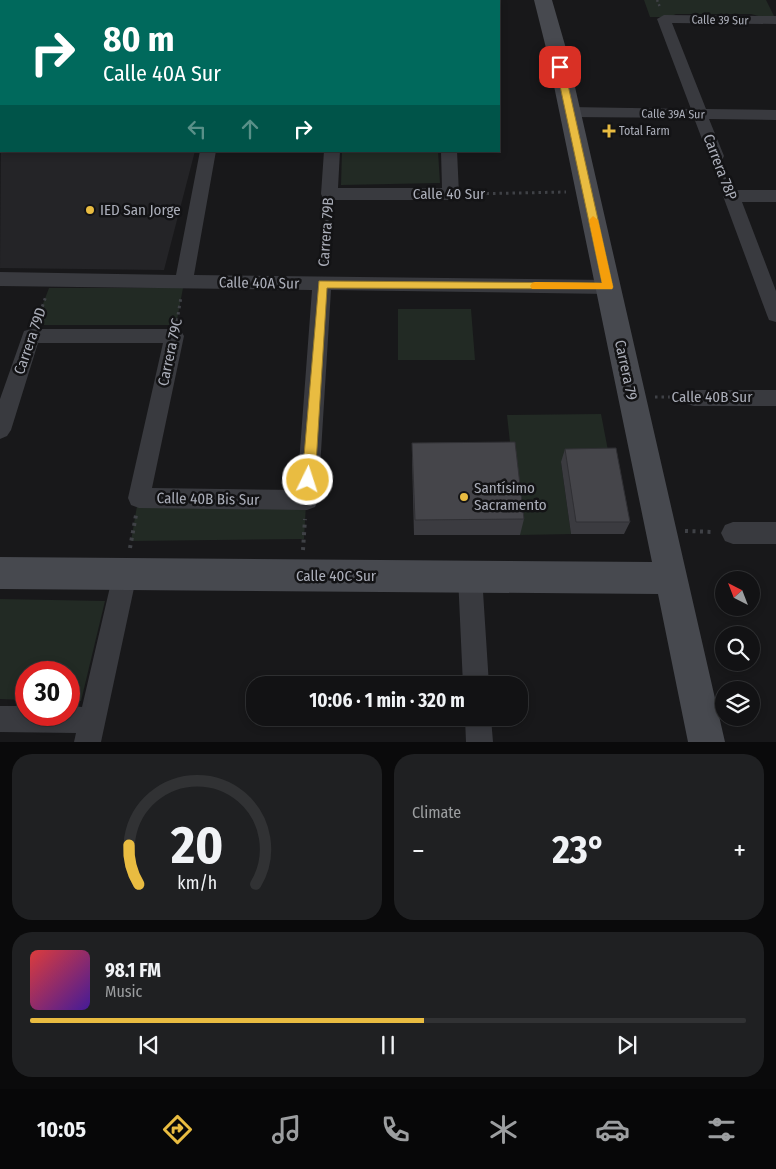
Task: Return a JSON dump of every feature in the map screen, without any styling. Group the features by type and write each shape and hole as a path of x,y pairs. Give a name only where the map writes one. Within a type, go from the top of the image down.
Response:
{"street":[{"name":"Carrera 79","path":"543,0 570,112 707,742"},
{"name":"Calle 39 Sur","path":"664,19 776,20"},
{"name":"Carrera 78P","path":"664,19 716,156"},
{"name":"Calle 39A Sur","path":"570,112 776,116"},
{"path":"184,282 208,152"},
{"name":"Carrera 79B","path":"329,194 332,152"},
{"path":"449,152 451,194"},
{"name":"Calle 40 Sur","path":"329,194 451,194"},
{"name":"Carrera 78P","path":"731,196 776,315"},
{"path":"731,196 776,196"},
{"name":"Calle 40A Sur","path":"0,279 608,287"},
{"name":"Carrera 79B","path":"307,500 322,284"},
{"path":"31,336 174,336"},
{"name":"Carrera 79D","path":"0,430 31,336"},
{"name":"Carrera 79C","path":"139,498 174,336"},
{"name":"Calle 40B Sur","path":"694,398 776,398"},
{"name":"Calle 40B Bis Sur","path":"139,498 307,500"},
{"path":"733,532 776,533"},
{"path":"0,719 89,731 127,563"},
{"name":"Calle 40C Sur","path":"0,574 127,563 470,576 672,578"},
{"path":"470,576 476,676"},
{"path":"479,726 480,742"}],"path":[{"name":"Carrera 78P","path":"716,156 731,196"},
{"name":"Calle 40 Sur","path":"451,194 570,192"},
{"name":"Carrera 79B","path":"322,284 329,194"},
{"name":"Carrera 79D","path":"31,336 52,281"},
{"name":"Carrera 79C","path":"174,336 184,282"},
{"name":"Calle 40B Sur","path":"649,397 694,398"},
{"path":"127,563 139,498"},
{"path":"302,553 307,500"},
{"path":"680,530 733,532"}],"shaded area":[{"path":"644,0 766,0 775,18 751,14 676,14 669,17 650,17"},
{"name":"IED San Jorge","path":"1,152 195,152 164,270 0,268"},
{"path":"342,152 438,152 440,183 341,185"},
{"path":"49,288 183,288 176,325 35,325"},
{"path":"398,309 471,309 475,360 398,360"},
{"path":"601,414 610,461 561,462 571,534 520,535 507,415"},
{"path":"306,504 304,539 131,541 137,506"},
{"path":"0,599 105,601 81,701 80,661 15,661 15,700 0,699"}],"building":[{"name":"Santísimo Sacramento","path":"515,442 524,519 415,520 412,443"},
{"path":"616,448 630,522 576,522 565,449"}],"slow traffic":[{"path":"535,286 608,287 593,220"}],"place":[{"name":"Total Farm","path":"609,131"},
{"name":"IED San Jorge","path":"90,210"},
{"name":"Santísimo Sacramento","path":"464,497"}],"route":[{"path":"308,480 322,284 608,287 560,67"}]}
